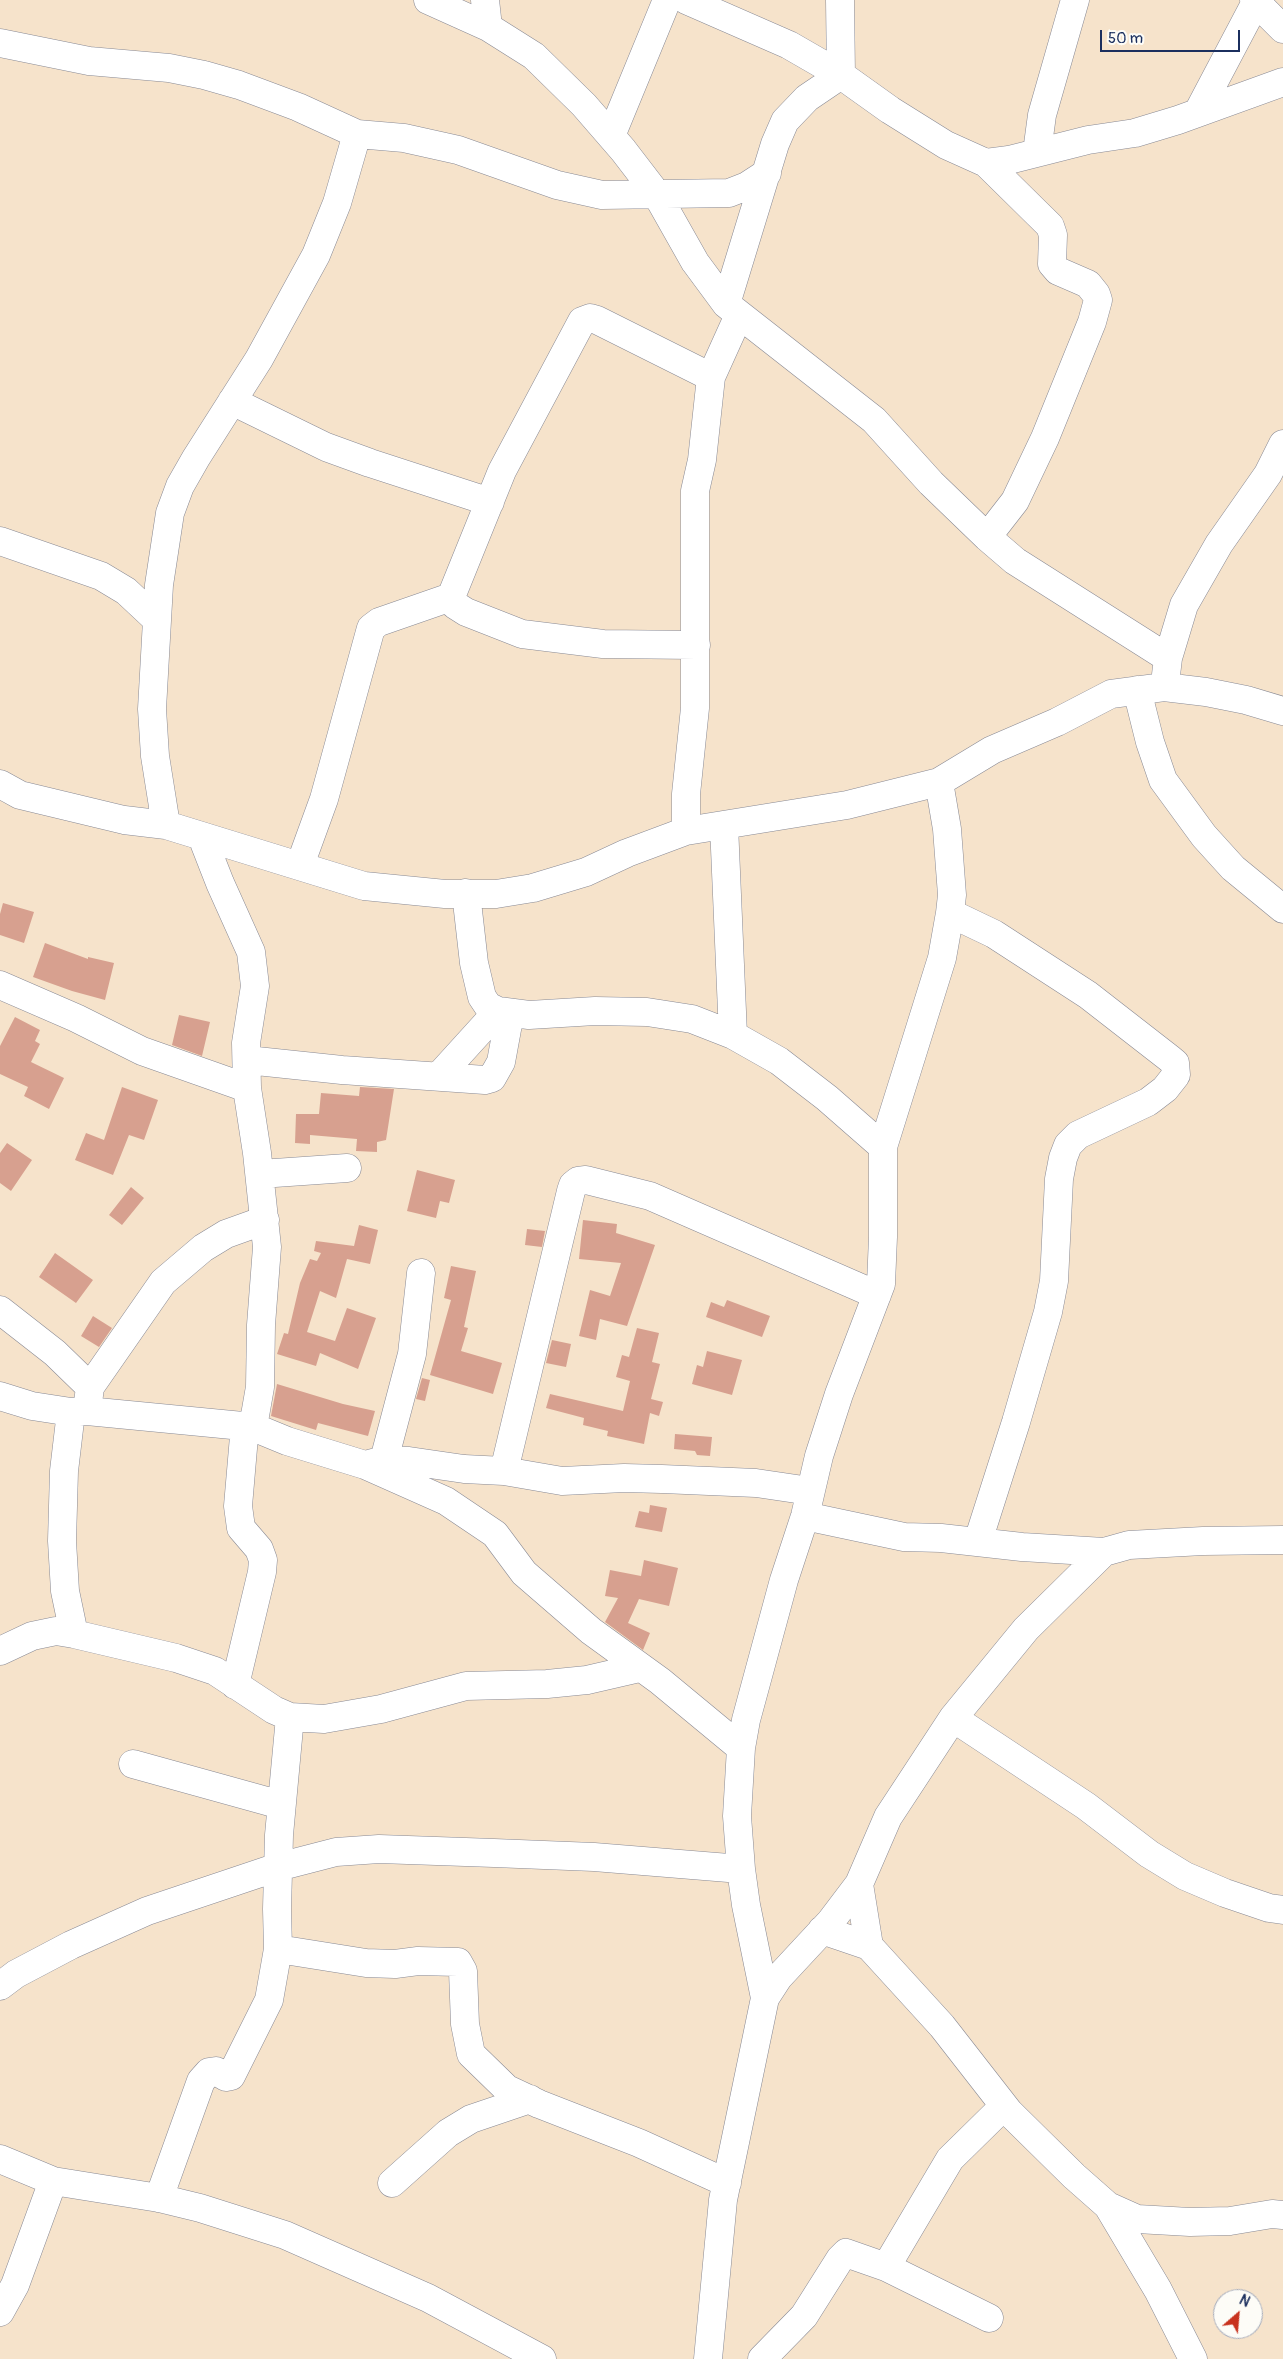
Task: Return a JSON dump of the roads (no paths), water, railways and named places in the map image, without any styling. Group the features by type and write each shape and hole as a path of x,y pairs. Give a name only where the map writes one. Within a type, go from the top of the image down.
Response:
{"street":[{"path":"428,0 488,27 534,56 584,105 656,193 695,262 732,310 793,358 825,379 874,420 931,483 987,537 1016,561 1168,658"},
{"path":"485,0 488,27"},
{"path":"611,136 667,0"},
{"path":"686,0 789,45 841,74 890,110 946,145 986,163 1050,226 1054,235 1052,264 1058,271 1088,284 1096,294 1098,300 1092,322 1045,438 1015,501 987,537"},
{"path":"840,0 841,74"},
{"path":"1037,152 1042,115 1075,0"},
{"path":"1198,112 1255,1 1283,28"},
{"path":"0,43 89,60 169,68 204,75 240,85 357,134 404,138 458,150 557,185 602,195 729,193 747,186 767,173"},
{"path":"686,831 686,794 695,708 695,491 702,460 711,377 732,310 775,144 785,121 807,98 841,74"},
{"path":"986,163 1009,160 1088,140 1135,133 1283,82"},
{"path":"166,825 155,756 152,709 159,585 170,513 180,486 263,351 316,255 337,203 357,134"},
{"path":"300,865 327,789 370,628 379,622 451,597 502,471 582,321 590,318 597,320 711,377"},
{"path":"232,401 326,447 370,464 490,502"},
{"path":"1164,687 1168,658 1184,605 1219,544 1281,454"},
{"path":"0,542 101,576 126,591 157,620"},
{"path":"451,597 455,605 466,612 522,634 603,644 696,645"},
{"path":"0,784 20,795 124,820 166,825 364,886 445,894 496,894 533,888 586,872 627,853 686,831 847,805 939,782 992,750 1057,722 1112,694 1164,687 1206,692 1246,700 1283,711"},
{"path":"1137,690 1150,742 1163,780 1204,836 1233,868 1283,909"},
{"path":"765,1998 741,1869 737,1816 741,1748 746,1720 784,1580 839,1394 880,1284 883,1237 883,1147 942,958 950,913 952,895 947,829 939,782"},
{"path":"724,825 734,1035"},
{"path":"202,836 220,883 251,952 255,986 246,1043 247,1088 260,1174 267,1247 261,1326 260,1387 249,1426 238,1506 241,1528 259,1549 263,1560 235,1685"},
{"path":"466,893 474,963 482,997 488,1006 504,1012 529,1015 595,1011 647,1012 692,1019 734,1035 779,1061 827,1098 883,1147"},
{"path":"950,913 994,934 1088,995 1175,1063 1176,1075 1165,1090 1148,1102 1078,1135 1066,1152 1059,1179 1054,1281 1048,1312 1016,1422 978,1541"},
{"path":"0,985 76,1018 142,1051 247,1088"},
{"path":"247,1060 342,1070 485,1080 492,1078 501,1062 504,1012"},
{"path":"440,1076 504,1012"},
{"path":"260,1174 347,1168"},
{"path":"504,1471 573,1185 578,1181 586,1180 650,1196 877,1295"},
{"path":"74,1634 65,1591 62,1541 64,1471 83,1403 163,1282 203,1248 226,1234 265,1220"},
{"path":"391,1467 412,1354 422,1273"},
{"path":"0,1310 55,1353 83,1403"},
{"path":"0,1396 32,1406 83,1403 249,1426 287,1441 391,1467 504,1471 562,1481 624,1478 756,1483 904,1537 978,1541 1022,1547 1104,1552 1129,1545 1203,1541 1283,1540"},
{"path":"391,1467 495,1534 524,1573 610,1648 640,1668 741,1748"},
{"path":"708,2359 723,2200 765,1998 778,1978 831,1921 858,1884 888,1817 953,1718 1026,1629 1104,1552"},
{"path":"0,1651 32,1636 56,1631 74,1634 176,1658 215,1671 274,1710 290,1717 324,1719 381,1709 466,1686 547,1684 587,1680 640,1668"},
{"path":"159,2198 201,2081 209,2072 216,2071 226,2077 231,2076 269,2000 278,1949 278,1867 281,1805 290,1717"},
{"path":"953,1718 1086,1806 1149,1854 1185,1876 1242,1899 1269,1908 1283,1910"},
{"path":"133,1764 281,1805"},
{"path":"0,1986 16,1974 71,1945 147,1911 278,1867 336,1852 379,1848 594,1857 741,1869"},
{"path":"858,1884 869,1946"},
{"path":"822,1930 869,1946 942,2026 1004,2106 1054,2157 1108,2206 1154,2282 1193,2359"},
{"path":"278,1949 366,1963 458,1962 463,1971 465,2024 471,2054 507,2089 639,2143 727,2183"},
{"path":"392,2183 448,2133 471,2119 530,2099"},
{"path":"886,2266 950,2159 1004,2106"},
{"path":"0,2159 53,2181 122,2194 159,2198 200,2208 285,2234 428,2298 542,2359"},
{"path":"0,2312 15,2285 53,2181"},
{"path":"1108,2206 1137,2219 1181,2222 1230,2221 1272,2214 1283,2215"},
{"path":"762,2359 804,2316 846,2253 886,2266 988,2318"}]}
